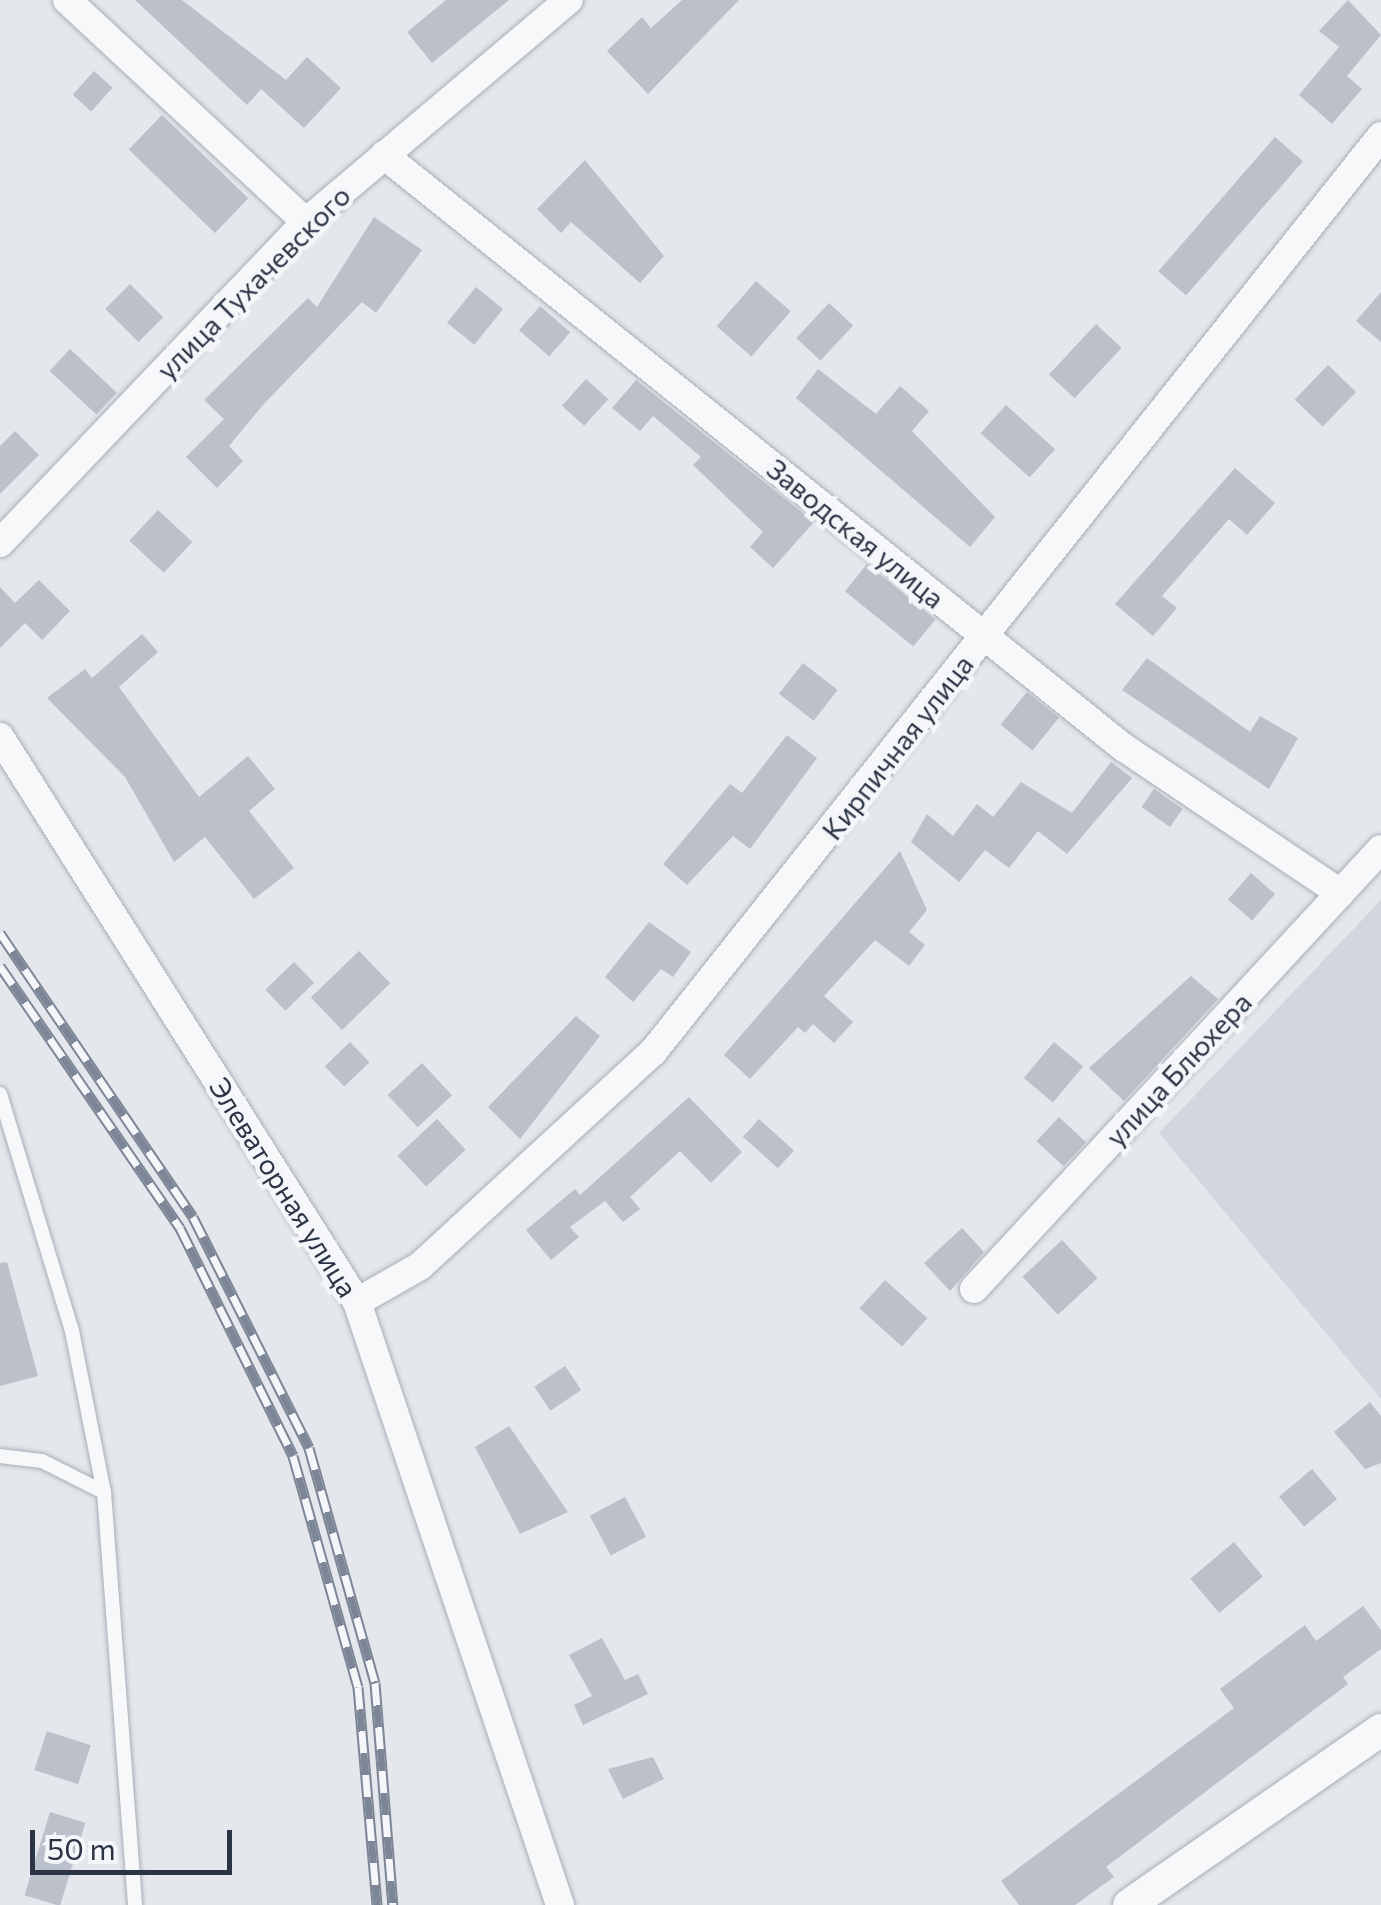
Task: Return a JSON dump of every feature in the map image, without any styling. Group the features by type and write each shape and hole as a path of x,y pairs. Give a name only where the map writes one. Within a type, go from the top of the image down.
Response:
{"street":[{"path":"67,0 306,222"},
{"name":"улица Тухачевского","path":"0,543 306,222 568,0"},
{"name":"Кирпичная улица","path":"357,1302 420,1266 653,1052 1381,136"},
{"name":"Заводская улица","path":"384,155 1124,747 1340,893"},
{"name":"Элеваторная улица","path":"0,737 357,1302 560,1905"},
{"name":"улица Блюхера","path":"974,1288 1381,849"},
{"path":"1129,1905 1381,1730"}],"lane":[{"path":"0,1094 72,1332 104,1492 135,1905"},
{"path":"0,1456 42,1461 104,1492"}],"shaded area":[{"path":"1381,900 1381,1399 1159,1133"}],"building":[{"path":"135,0 182,0 286,80 307,57 341,88 304,128 261,89 247,105"},
{"path":"446,0 509,0 432,63 407,32"},
{"path":"682,0 739,0 648,94 607,51 642,17 651,28"},
{"path":"1348,0 1381,35 1347,76 1362,89 1332,124 1299,95 1339,47 1319,31"},
{"path":"94,71 113,88 91,112 73,95"},
{"path":"162,115 248,198 215,233 129,150"},
{"path":"1275,137 1303,161 1186,296 1158,271"},
{"path":"585,160 664,256 640,283 571,222 561,233 537,209"},
{"path":"374,217 422,250 376,313 362,302 262,406 229,446 243,461 217,488 186,457 224,419 204,400 308,298 317,307"},
{"path":"756,281 791,311 751,356 717,326"},
{"path":"130,284 163,317 138,342 105,309"},
{"path":"476,287 503,309 474,345 447,323"},
{"path":"1381,292 1381,342 1356,321"},
{"path":"829,303 853,326 820,361 796,338"},
{"path":"540,306 570,332 549,356 519,330"},
{"path":"1096,324 1122,348 1075,398 1049,374"},
{"path":"70,349 117,393 96,415 50,371"},
{"path":"1328,365 1356,392 1323,427 1295,400"},
{"path":"818,369 876,414 900,386 929,411 912,431 995,517 970,547 796,398"},
{"path":"586,379 608,399 584,426 562,406"},
{"path":"636,380 814,522 773,568 750,547 763,532 693,465 701,457 653,416 640,431 612,408"},
{"path":"1006,405 1055,449 1030,477 981,433"},
{"path":"15,431 39,455 0,494 0,446"},
{"path":"1235,468 1275,503 1247,535 1229,519 1162,596 1177,608 1153,636 1115,604"},
{"path":"158,510 192,542 164,573 129,541"},
{"path":"867,564 935,619 913,647 845,591"},
{"path":"39,580 70,611 42,640 25,623 0,648 0,587 15,603"},
{"path":"142,634 158,652 119,687 199,797 248,756 275,789 249,811 294,868 254,899 205,837 174,862 125,777 47,698 85,669 92,678"},
{"path":"1147,658 1250,732 1260,716 1298,738 1269,789 1122,690"},
{"path":"803,663 838,690 814,721 779,694"},
{"path":"1027,692 1059,718 1032,750 1001,725"},
{"path":"787,735 817,758 750,849 733,836 687,885 663,864 730,784 742,793"},
{"path":"1111,762 1132,778 1067,854 1038,831 1009,868 985,850 959,882 911,842 927,814 953,836 977,804 993,817 1021,782 1072,813"},
{"path":"1154,789 1183,809 1170,827 1141,807"},
{"path":"900,851 927,910 909,932 925,945 909,966 875,940 824,996 853,1022 834,1043 813,1024 805,1033 798,1027 750,1079 724,1055"},
{"path":"1251,873 1275,894 1252,920 1228,899"},
{"path":"649,922 691,952 673,977 661,969 633,1002 605,977"},
{"path":"359,951 390,983 342,1030 311,998"},
{"path":"294,962 314,983 285,1011 265,990"},
{"path":"1191,976 1218,999 1124,1101 1089,1068"},
{"path":"576,1016 600,1036 520,1139 488,1107"},
{"path":"350,1042 369,1062 344,1086 325,1066"},
{"path":"1054,1042 1083,1066 1053,1102 1024,1078"},
{"path":"422,1063 452,1095 418,1127 388,1095"},
{"path":"689,1097 742,1152 711,1183 680,1151 630,1197 640,1209 623,1222 605,1201 570,1227 579,1237 551,1260 526,1230 575,1189 580,1195"},
{"path":"1059,1117 1086,1142 1064,1166 1036,1141"},
{"path":"437,1119 466,1150 426,1187 398,1156"},
{"path":"759,1119 794,1150 778,1168 743,1137"},
{"path":"962,1228 984,1252 950,1291 924,1263"},
{"path":"1062,1240 1097,1278 1058,1315 1023,1277"},
{"path":"7,1262 38,1376 0,1386 0,1263"},
{"path":"885,1280 927,1318 902,1346 860,1308"},
{"path":"565,1366 581,1390 551,1411 534,1387"},
{"path":"1370,1402 1381,1416 1381,1463 1365,1469 1334,1432"},
{"path":"509,1426 568,1512 520,1534 475,1447"},
{"path":"1312,1469 1337,1499 1304,1527 1279,1497"},
{"path":"625,1497 646,1537 611,1556 590,1516"},
{"path":"1234,1542 1263,1576 1219,1613 1190,1579"},
{"path":"1363,1606 1381,1630 1381,1649 1343,1677 1348,1684 1106,1867 1114,1877 1075,1905 1019,1905 1001,1881 1234,1708 1220,1689 1305,1625 1316,1641"},
{"path":"602,1638 625,1680 638,1674 648,1694 583,1725 574,1705 592,1696 569,1655"},
{"path":"47,1731 91,1745 78,1784 34,1770"},
{"path":"653,1757 664,1779 623,1799 608,1769"},
{"path":"50,1812 85,1823 60,1905 25,1895"}],"railway":[{"path":"0,933 193,1217 309,1448 375,1683 393,1905"},
{"path":"0,966 180,1228 293,1456 358,1687 377,1905"}]}
